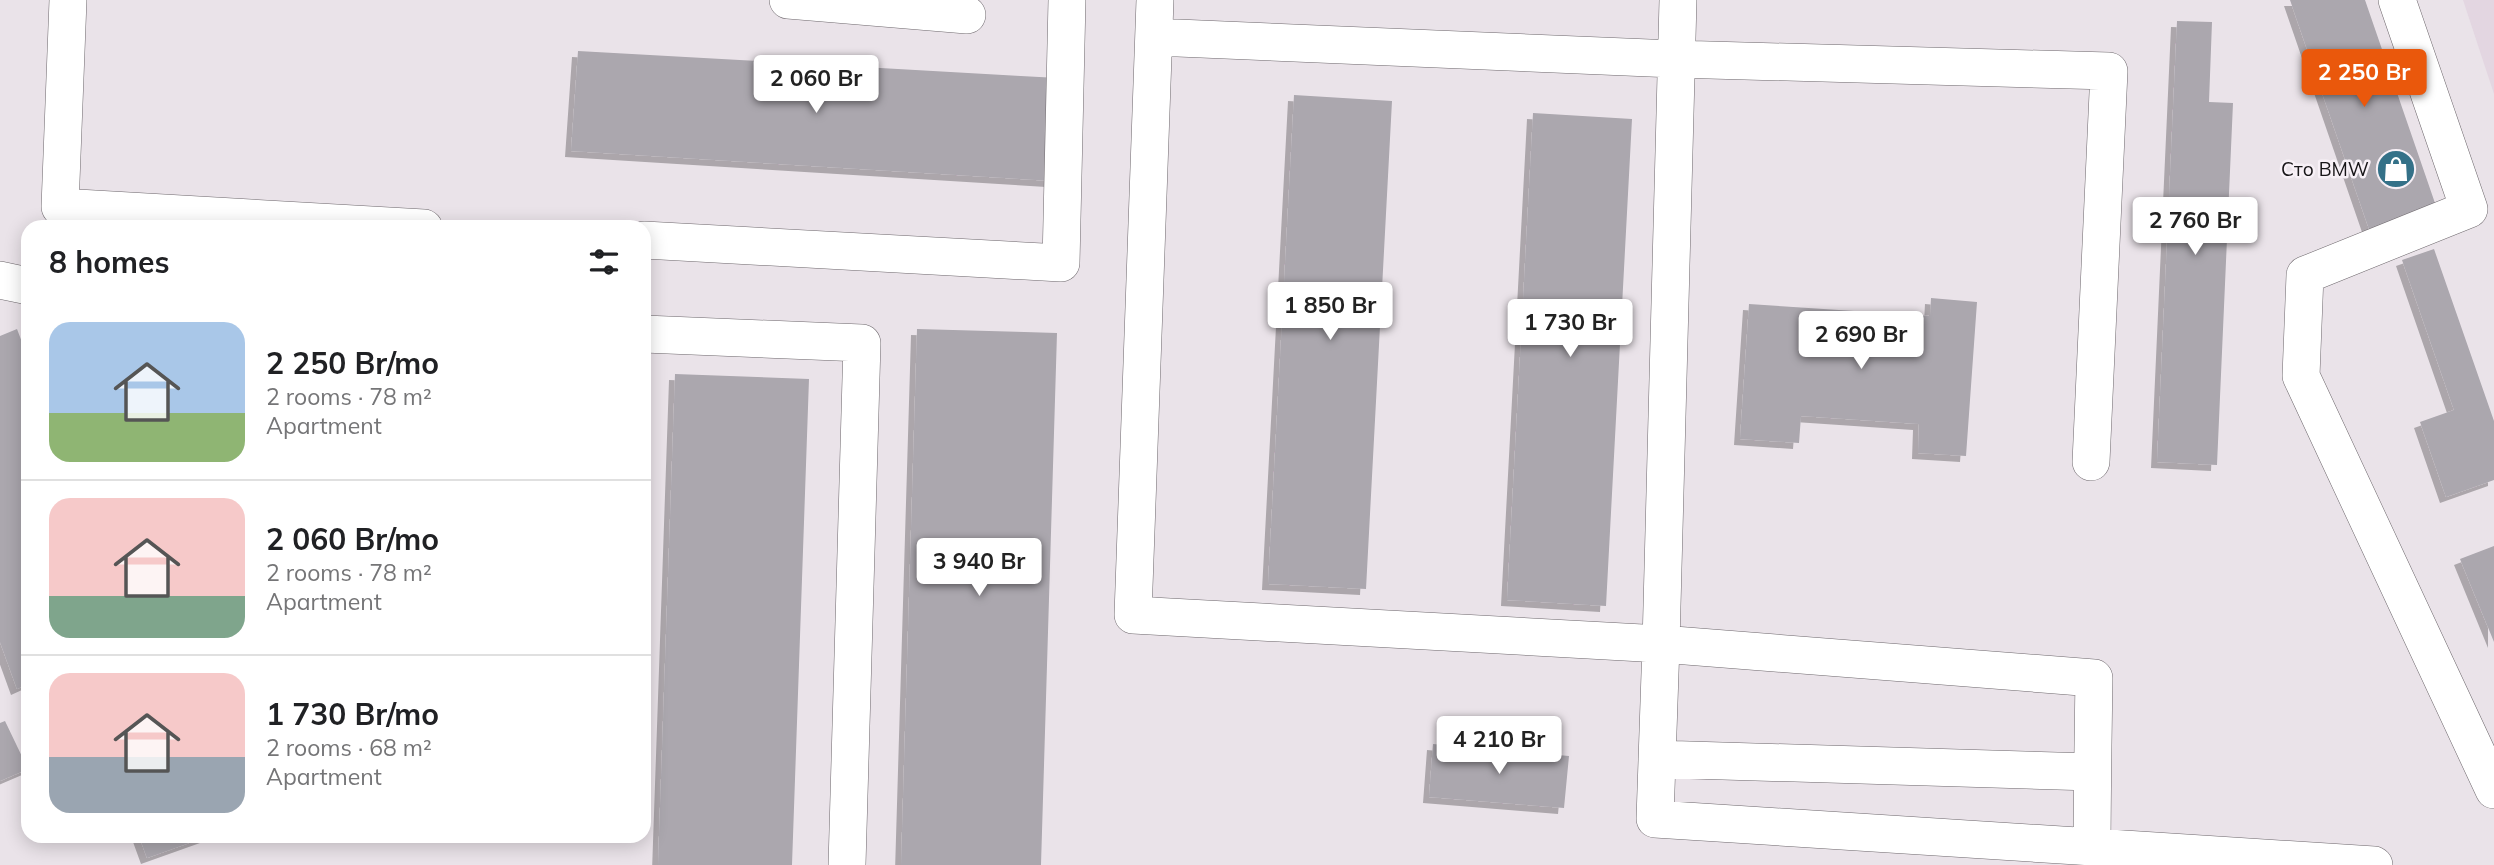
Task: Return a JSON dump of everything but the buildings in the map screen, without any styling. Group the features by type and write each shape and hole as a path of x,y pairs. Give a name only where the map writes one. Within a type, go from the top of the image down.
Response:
{"lane":[{"path":"68,0 60,207 285,220"},
{"path":"788,0 967,15"},
{"path":"651,240 1061,263 1067,0"},
{"path":"1155,0 1133,615 1661,643 2094,678 2092,855"},
{"path":"1678,0 1674,59 1655,819 2092,855 2374,865"},
{"path":"2397,0 2469,209 2305,275 2301,376 2494,790"},
{"path":"1154,37 1674,59 2109,71 2091,463"},
{"path":"0,280 21,284"},
{"path":"651,334 862,342 847,865"},
{"path":"1657,759 2092,772"}],"shaded area":[{"path":"2463,0 2494,0 2494,94"}],"place":[{"name":"Сто BMW","path":"2396,169"}]}
